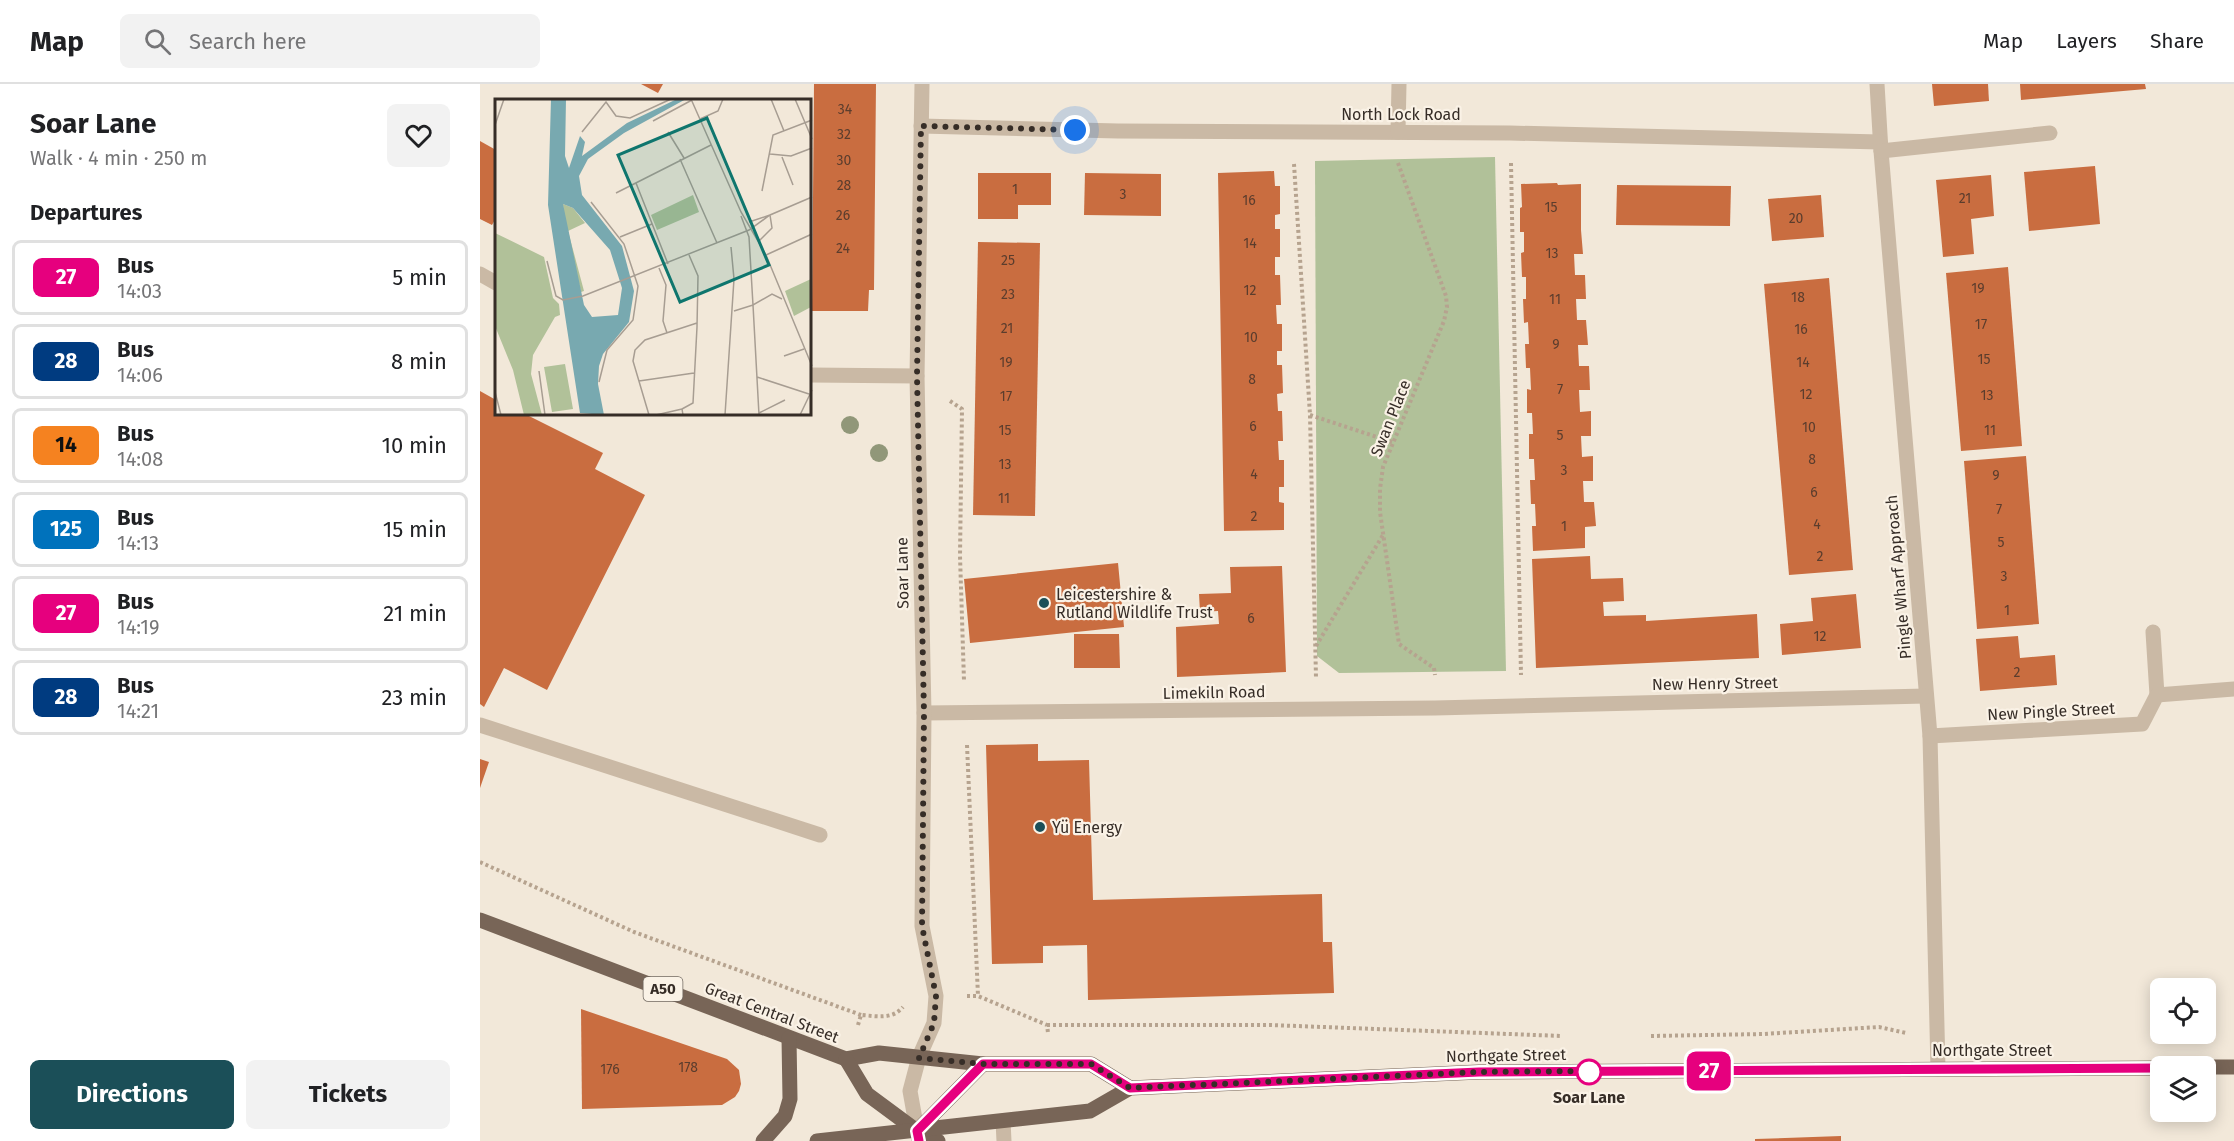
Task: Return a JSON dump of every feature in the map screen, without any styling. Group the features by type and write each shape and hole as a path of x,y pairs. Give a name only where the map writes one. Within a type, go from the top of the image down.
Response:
{"main road":[{"name":"Great Central Street","path":"480,920 846,1059 879,1053 983,1064 1091,1064 1130,1088"},
{"path":"763,1141 785,1116 790,1099 789,1038"},
{"path":"846,1059 867,1094 918,1136 938,1141"},
{"path":"918,1136 983,1064"},
{"path":"2216,1067 2234,1067"},
{"name":"Northgate Street","path":"817,1141 918,1136 1003,1121 1090,1112 1130,1088 1479,1072 2150,1068"}],"street":[{"name":"Soar Lane","path":"918,1136 910,1090 919,1058 934,1023 936,996 922,926 924,713 917,376 922,84"},
{"path":"1398,132 1399,84"},
{"name":"Pingle Wharf Approach","path":"1877,84 1880,146 1930,736 1938,1068"},
{"name":"North Lock Road","path":"921,126 1118,131 1510,133 1880,146 2050,133"},
{"path":"480,274 495,282"},
{"path":"812,375 917,376"},
{"path":"2153,633 2157,695 2234,689"},
{"name":"New Pingle Street","path":"1930,736 2142,724 2157,695"},
{"name":"New Henry Street","path":"1505,705 1926,696"},
{"name":"Limekiln Road","path":"924,713 1435,708 1505,705"},
{"path":"480,725 820,835"},
{"path":"1003,1121 1004,1141"}],"path":[{"path":"1293,132 1310,415 1316,709"},
{"name":"Swan Place","path":"1398,132 1398,165 1446,296 1447,307 1444,321 1383,466 1380,489 1399,644 1434,668 1435,708"},
{"path":"1510,133 1521,706"},
{"path":"917,376 962,409 960,566 978,996"},
{"path":"1310,415 1392,442"},
{"path":"1315,647 1384,534"},
{"path":"480,862 634,932 861,1015"},
{"path":"1047,1025 1270,1025 1571,1037"},
{"path":"1650,1036 1763,1034 1879,1027 1938,1040"}],"green space":[{"path":"1495,157 1506,671 1339,673 1317,656 1315,161"}],"building":[{"path":"641,84 663,84 658,93"},
{"path":"814,84 876,84 874,290 869,290 868,311 812,311"},
{"path":"1932,84 1988,84 1989,101 1934,106"},
{"path":"2020,84 2145,84 2146,89 2021,100"},
{"path":"480,141 495,149 495,220 492,225 480,219"},
{"path":"2095,166 2100,224 2029,231 2024,172"},
{"path":"1274,171 1275,186 1280,186 1280,214 1275,215 1275,229 1280,229 1280,257 1275,257 1275,275 1280,275 1281,305 1276,305 1277,324 1282,324 1282,351 1277,351 1277,365 1282,365 1283,393 1277,394 1278,411 1282,411 1283,441 1278,441 1279,460 1284,460 1284,487 1279,487 1279,502 1284,503 1284,530 1224,531 1218,173"},
{"path":"978,173 1051,173 1051,205 1018,205 1018,219 978,219"},
{"path":"1085,173 1161,174 1161,216 1084,215"},
{"path":"1991,175 1994,216 1971,219 1974,254 1943,257 1936,180"},
{"path":"1557,183 1558,185 1581,184 1583,254 1574,254 1575,275 1585,275 1586,299 1576,299 1577,320 1586,320 1588,345 1578,345 1579,366 1589,366 1590,390 1579,390 1580,412 1591,411 1591,436 1581,436 1582,457 1593,456 1593,481 1583,481 1584,502 1594,502 1596,526 1585,527 1585,548 1533,551 1532,526 1536,526 1535,504 1531,504 1530,480 1535,480 1534,459 1529,459 1529,434 1533,434 1532,413 1527,413 1527,389 1531,390 1530,368 1526,368 1525,344 1529,344 1528,322 1524,323 1523,299 1526,299 1526,277 1522,277 1521,253 1524,252 1524,232 1520,232 1521,184"},
{"path":"1617,185 1731,186 1730,226 1616,225"},
{"path":"1821,195 1824,237 1772,241 1768,199"},
{"path":"978,242 1040,243 1035,516 973,515"},
{"path":"2008,267 2022,446 1961,451 1946,273"},
{"path":"1829,278 1853,570 1789,575 1764,284"},
{"path":"480,391 495,399 495,416 529,416 603,453 595,469 645,495 547,690 504,668 484,707 480,704"},
{"path":"2026,456 2039,624 1977,629 1964,461"},
{"path":"1590,556 1591,579 1623,578 1624,601 1603,602 1604,616 1646,615 1646,621 1757,614 1759,658 1536,668 1532,559"},
{"name":"Leicestershire & Rutland Wildlife Trust","path":"1118,563 1124,627 970,643 964,579"},
{"path":"1282,566 1286,672 1177,677 1176,627 1219,624 1218,611 1200,612 1199,594 1231,593 1230,567"},
{"path":"1856,594 1861,648 1782,655 1780,624 1813,621 1811,598"},
{"path":"1074,634 1119,634 1120,668 1074,668"},
{"path":"2018,636 2020,658 2055,655 2057,685 1980,691 1976,639"},
{"name":"Yü Energy","path":"1038,744 1038,761 1089,760 1093,900 1322,894 1323,942 1332,942 1334,993 1088,1000 1087,945 1043,946 1043,963 992,964 986,745"},
{"path":"480,759 489,762 480,788"},
{"path":"581,1009 727,1059 739,1070 741,1084 739,1091 735,1097 722,1105 582,1109"},
{"path":"1841,1136 1841,1141 1755,1141 1755,1139"}],"bus line":[{"name":"27","path":"919,1141 917,1131 983,1064 1091,1064 1130,1088 1479,1072 2150,1068"}],"place":[{"name":"Leicestershire & Rutland Wildlife Trust","path":"1044,603"},
{"name":"Yü Energy","path":"1040,827"},
{"name":"Soar Lane","path":"1589,1072"}],"route":[{"path":"1075,130 921,126 917,376 924,713 922,926 936,996 934,1023 919,1058 983,1064 1091,1064 1130,1088 1479,1072 1593,1071 1589,1072"}]}
